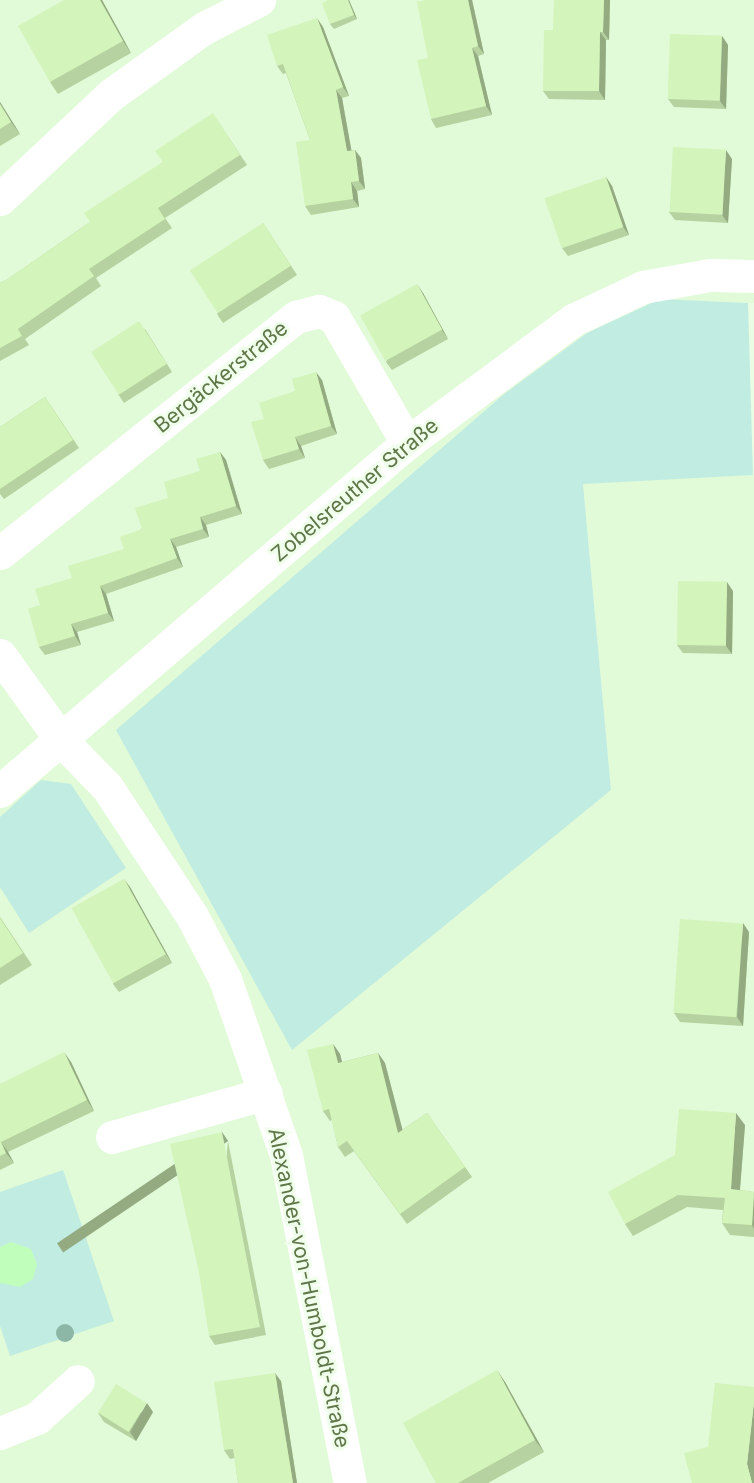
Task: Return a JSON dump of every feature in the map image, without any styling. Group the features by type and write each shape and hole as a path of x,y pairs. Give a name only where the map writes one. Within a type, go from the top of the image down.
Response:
{"street":[{"path":"0,200 112,94 195,34 259,0"},
{"name":"Zobelsreuther Straße","path":"0,791 407,443 573,320 643,287 710,275 754,276"},
{"name":"Bergäckerstraße","path":"0,553 296,317 319,311 334,316 407,443"},
{"name":"Alexander-von-Humboldt-Straße","path":"0,655 61,740 107,787 192,916 225,979 286,1155 350,1483"},
{"path":"112,1137 266,1093"},
{"path":"0,1433 37,1418 78,1382"}],"shaded area":[{"path":"0,0 754,0 754,303 660,299 587,333 503,395 363,516 611,790 583,483 754,475 754,1483 0,1483"},
{"path":"660,299 748,303 753,475 583,484 611,790 292,1050 116,730 503,395 587,333"},
{"path":"41,780 71,784 126,868 29,933 0,887 0,817"},
{"path":"63,1170 114,1321 10,1356 0,1326 0,1192"}],"sand":[{"path":"11,1242 31,1249 37,1264 33,1279 20,1287 0,1283 0,1247"}],"building":[{"path":"64,0 100,0 123,41 50,82 18,26"},
{"path":"328,0 348,0 354,15 330,24 322,3"},
{"path":"468,0 478,46 472,48 486,106 431,119 417,60 428,58 417,2"},
{"path":"554,0 604,0 603,32 600,32 599,91 543,91 544,30 553,30"},
{"path":"317,18 343,87 336,90 347,151 355,150 359,181 351,182 353,199 305,206 296,142 310,140 283,64 277,66 267,35"},
{"path":"670,34 722,36 720,101 668,99"},
{"path":"0,104 11,122 0,129"},
{"path":"213,113 240,155 158,208 165,219 89,269 94,276 18,329 22,336 0,348 0,283 90,222 84,213 163,162 155,151"},
{"path":"673,147 726,150 723,215 670,212"},
{"path":"606,177 623,227 562,248 545,198"},
{"path":"263,223 291,266 218,313 190,270"},
{"path":"417,284 442,329 385,361 360,316"},
{"path":"139,321 167,364 119,395 91,352"},
{"path":"316,372 331,426 295,437 299,449 263,460 251,422 264,419 259,403 295,391 292,379"},
{"path":"45,397 73,440 0,489 0,427"},
{"path":"220,452 236,506 200,517 203,529 170,539 177,558 100,586 108,613 71,624 75,636 39,647 28,609 40,605 35,589 72,578 68,566 124,549 120,537 142,529 135,508 168,498 164,482 200,471 196,459"},
{"path":"678,581 727,582 726,646 677,645"},
{"path":"124,879 166,954 113,983 72,908"},
{"path":"0,918 23,953 0,968"},
{"path":"680,919 743,923 736,1017 673,1013"},
{"path":"333,1044 338,1063 378,1053 398,1133 427,1113 465,1167 400,1214 347,1141 338,1147 329,1109 323,1111 307,1050"},
{"path":"64,1052 87,1100 1,1142 6,1153 0,1156 0,1084"},
{"path":"679,1109 736,1113 731,1189 754,1192 752,1225 722,1223 725,1198 678,1195 625,1224 608,1192 675,1155"},
{"path":"222,1132 260,1327 209,1336 199,1272 170,1144"},
{"path":"497,1370 535,1440 458,1483 436,1483 403,1423"},
{"path":"275,1373 293,1483 238,1483 233,1449 224,1450 214,1382"},
{"path":"715,1383 754,1387 747,1464 752,1483 692,1483 684,1453 708,1447"},
{"path":"116,1384 147,1403 129,1432 98,1413"}]}
